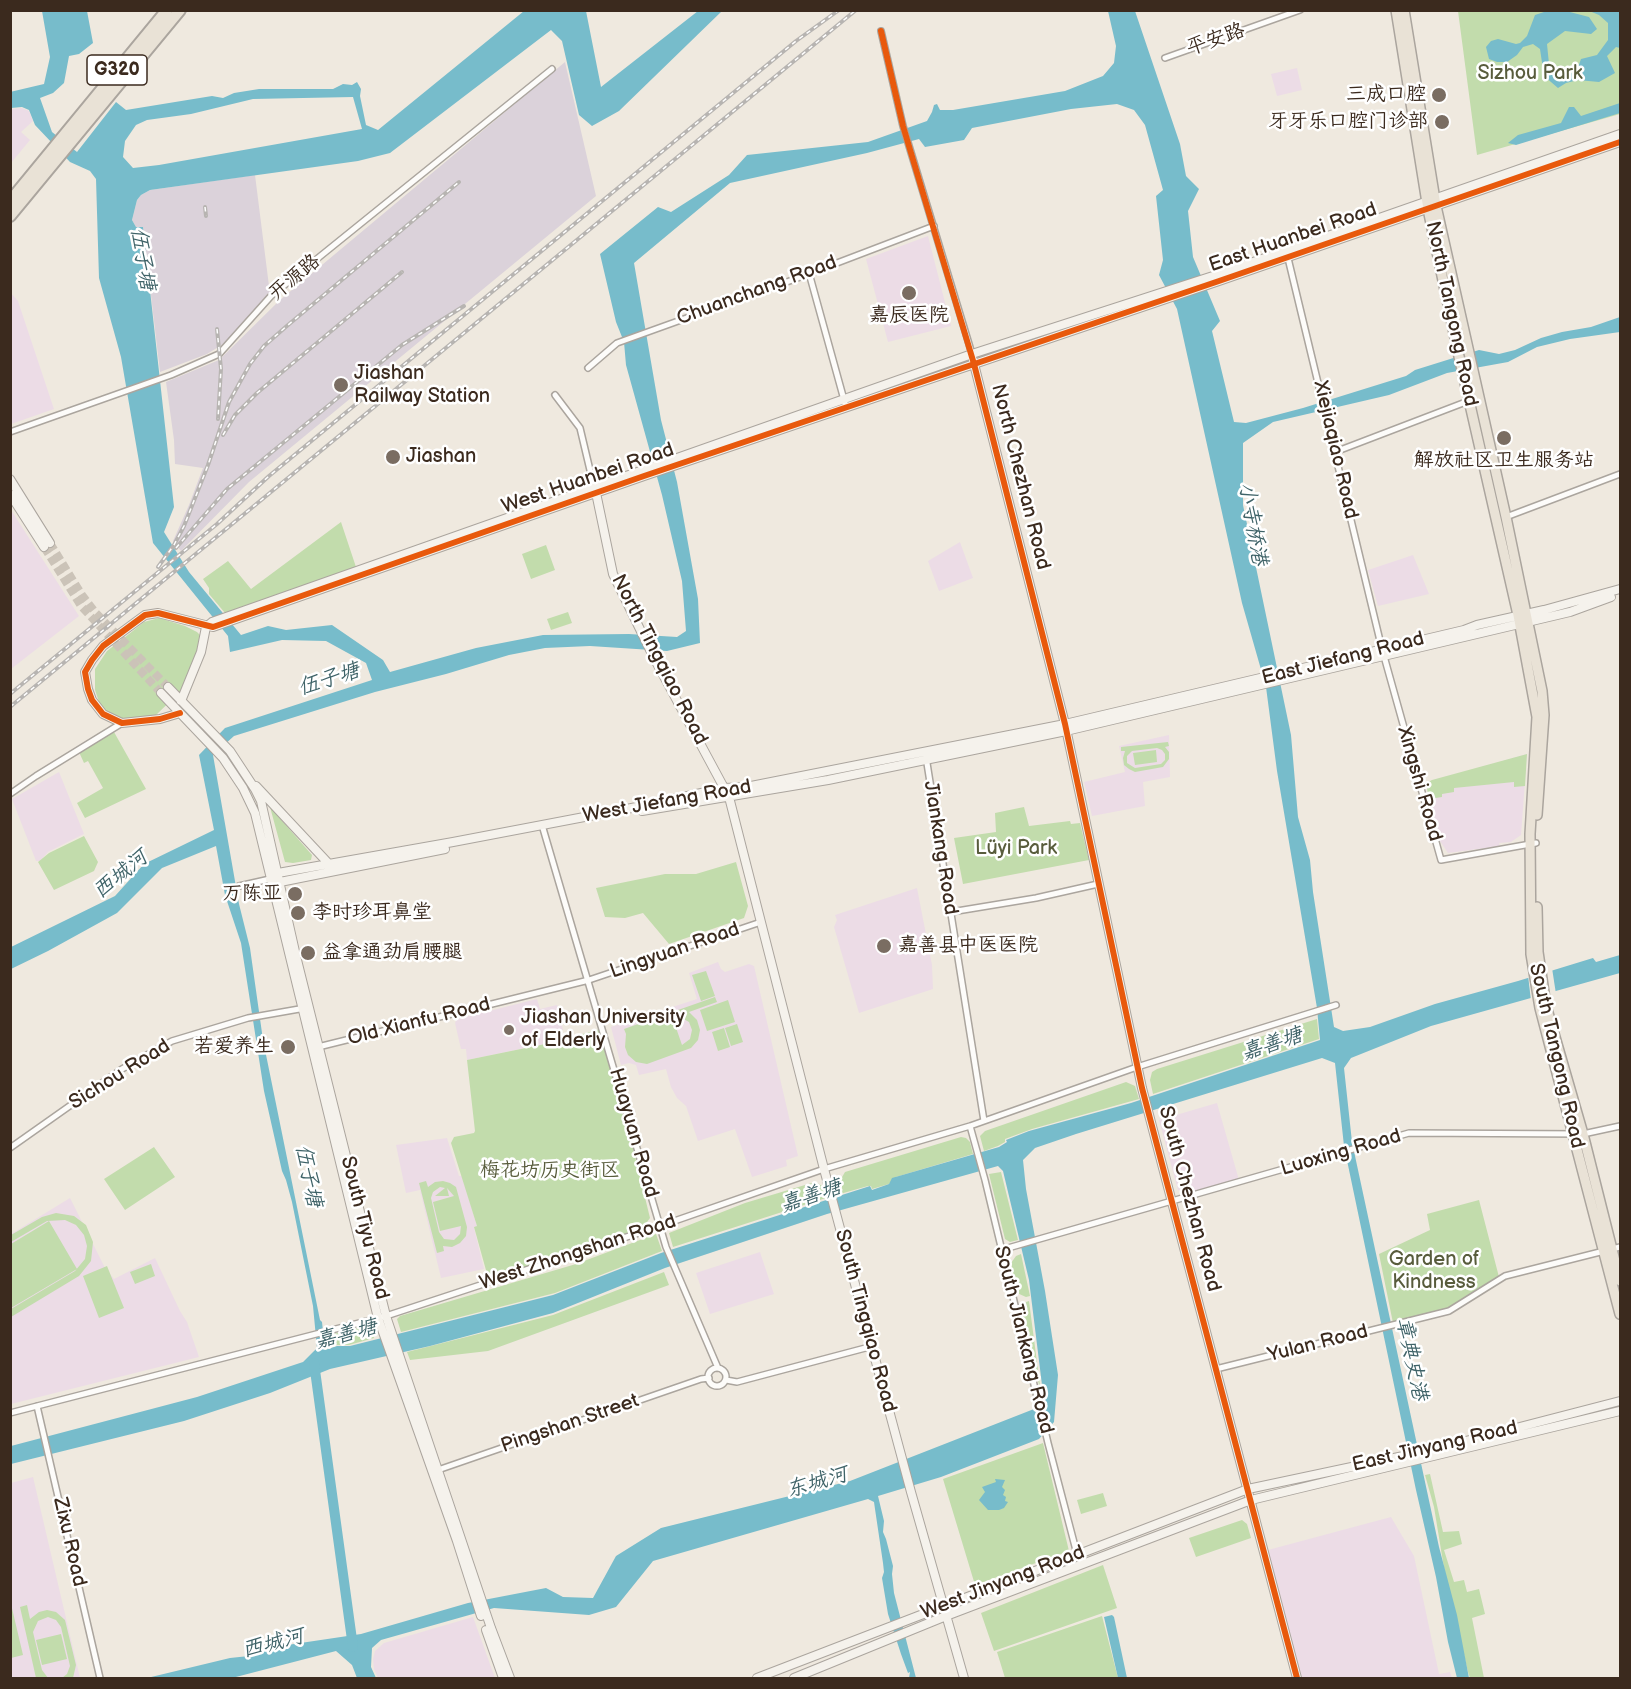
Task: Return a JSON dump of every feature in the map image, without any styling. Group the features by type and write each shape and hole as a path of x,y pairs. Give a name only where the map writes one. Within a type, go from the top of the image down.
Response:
{"highway":[{"name":"G320","path":"10,216 53,156 68,130 167,10"},
{"name":"G320","path":"53,156 95,113 180,10"},
{"path":"10,201 53,156"}],"main road":[{"name":"North Tangong Road","path":"1396,10 1458,352 1468,374 1523,619"},
{"name":"North Tangong Road","path":"1404,10 1431,204 1468,351 1468,374"},
{"name":"East Huanbei Road","path":"1431,204 1620,134"},
{"name":"East Huanbei Road","path":"972,354 1218,278 1431,204 1620,142"},
{"name":"East Huanbei Road","path":"974,364 1155,298"},
{"name":"North Chezhan Road","path":"972,354 1065,728"},
{"name":"West Huanbei Road","path":"210,625 845,403 972,354"},
{"name":"West Huanbei Road","path":"845,403 974,364"},
{"name":"North Tangong Road","path":"1474,400 1506,517 1523,619"},
{"path":"10,479 47,545 10,494"},
{"name":"North Tingqiao Road","path":"595,490 613,574 654,658 724,788"},
{"name":"East Jiefang Road","path":"1523,619 1620,590"},
{"name":"East Jiefang Road","path":"1065,728 1523,619 1570,612 1620,595"},
{"path":"180,713 160,719 122,723 104,714 92,700 86,672 103,646 145,615 158,613 210,625 181,700"},
{"name":"South Tangong Road","path":"1523,619 1542,691 1544,715 1533,844 1534,953 1543,1007 1620,1281"},
{"path":"168,687 230,751 248,777 328,864"},
{"name":"South Tiyu Road","path":"161,693 223,758 243,788 255,813 382,1317 503,1678"},
{"name":"West Jiefang Road","path":"270,879 278,873 328,864 729,797 1065,728"},
{"name":"South Chezhan Road","path":"1065,728 1137,1067 1297,1678"},
{"name":"West Jiefang Road","path":"270,879 280,882 334,872 350,866 724,788 746,787 926,756"},
{"name":"South Tiyu Road","path":"248,777 261,801 305,1008 318,1047 382,1317"},
{"name":"South Tingqiao Road","path":"724,788 729,797 824,1169 900,1452 964,1678"},
{"name":"South Tangong Road","path":"1612,1249 1620,1314"},
{"name":"East Jinyang Road","path":"1427,1454 1620,1401"},
{"name":"East Jinyang Road","path":"1251,1500 1402,1460 1620,1411"},
{"name":"East Jinyang Road","path":"1248,1489 1402,1460"},
{"name":"West Jinyang Road","path":"758,1678 1248,1489"},
{"name":"West Jinyang Road","path":"794,1678 946,1616 1251,1500"},
{"name":"South Tiyu Road","path":"488,1629 510,1678"}],"street":[{"name":"平安路","path":"1165,58 1300,10"},
{"name":"North Chezhan Road","path":"881,31 903,126 972,354"},
{"name":"开源路","path":"10,432 171,375 219,354 271,296 552,69"},
{"name":"Chuanchang Road","path":"588,368 617,343 934,226"},
{"name":"Xiejiaqiao Road","path":"1287,254 1383,652"},
{"path":"810,273 845,403"},
{"name":"North Tingqiao Road","path":"555,395 580,429 595,490"},
{"path":"1335,452 1474,400"},
{"path":"1506,517 1620,474"},
{"name":"Xingshi Road","path":"1383,652 1441,860 1533,844"},
{"path":"10,794 122,723"},
{"name":"Jiankang Road","path":"926,756 984,1121"},
{"name":"Huayuan Road","path":"543,827 666,1247 718,1368"},
{"name":"West Jiefang Road","path":"239,886 270,879"},
{"path":"951,912 1036,898 1098,884"},
{"name":"Lingyuan Road","path":"589,980 761,922"},
{"name":"Old Xianfu Road","path":"318,1047 589,980"},
{"name":"West Zhongshan Road","path":"10,1413 382,1317 660,1226 824,1169 970,1126 1137,1067 1336,1005"},
{"name":"Sichou Road","path":"10,1148 122,1069 172,1041 248,1017 305,1008"},
{"name":"Luoxing Road","path":"1001,1250 1409,1133 1578,1134 1620,1125"},
{"name":"South Jiankang Road","path":"970,1126 1077,1554"},
{"name":"Yulan Road","path":"1216,1369 1449,1311 1505,1276 1612,1249"},
{"name":"Pingshan Street","path":"435,1471 701,1378 709,1378 716,1386 726,1380 737,1382 873,1346"},
{"path":"709,1378 710,1372 718,1368 725,1372 726,1380"},
{"name":"Zixu Road","path":"37,1406 100,1678"}],"shaded area":[{"path":"565,62 596,196 249,482 181,551 173,541 203,468 175,464 166,382 219,360 280,300"},
{"path":"1297,68 1302,90 1277,96 1271,74"},
{"path":"22,108 29,111 33,121 21,132 30,140 11,163 11,109"},
{"path":"255,175 270,294 225,343 207,354 160,372 143,227 136,227 132,220 137,200 150,190"},
{"name":"嘉辰医院","path":"928,236 951,326 888,342 866,259"},
{"path":"10,292 18,301 54,409 11,424"},
{"path":"11,510 79,616 10,669"},
{"path":"960,542 973,578 939,591 928,561"},
{"path":"1413,555 1429,594 1378,606 1368,570"},
{"path":"1169,735 1170,777 1143,782 1145,806 1092,816 1084,782 1125,772 1119,746"},
{"path":"1527,754 1521,835 1511,842 1499,843 1500,846 1448,853 1440,841 1426,783"},
{"path":"59,772 84,834 48,852 40,861 36,861 12,799"},
{"name":"嘉善县中医医院","path":"917,888 932,965 933,989 859,1013 834,927 837,920 835,915"},
{"path":"718,962 725,972 749,964 754,966 798,1156 786,1160 787,1166 752,1177 735,1129 698,1141 686,1106 677,1098 671,1087 666,1069 639,1075 636,1065 629,1063 621,1065 611,1027 697,999 689,973"},
{"name":"Jiashan University of Elderly","path":"537,999 540,1009 557,1005 563,1030 554,1035 555,1042 467,1060 466,1049 461,1049 455,1023 457,1019"},
{"path":"1217,1103 1239,1180 1191,1194 1178,1190 1159,1120"},
{"path":"447,1138 459,1176 462,1176 477,1226 474,1228 484,1269 441,1278 420,1190 406,1193 396,1145"},
{"path":"70,1198 104,1266 114,1279 155,1258 187,1322 199,1357 11,1404 11,1234"},
{"path":"760,1252 774,1294 710,1314 696,1273"},
{"path":"33,1477 80,1678 11,1678 11,1483"},
{"path":"1391,1517 1414,1556 1439,1674 1450,1672 1452,1678 1302,1678 1268,1550"},
{"path":"473,1617 495,1678 378,1678 373,1659 375,1651 384,1643"}],"green space":[{"name":"Sizhou Park","path":"1458,11 1620,11 1620,114 1477,155"},
{"path":"341,522 356,567 225,613 209,594 209,588 203,579 228,561 251,589"},
{"path":"546,545 555,570 531,579 522,554"},
{"path":"568,612 572,623 551,630 547,619"},
{"path":"159,618 185,626 202,637 199,652 186,686 156,715 124,719 114,716 106,711 99,702 95,690 95,669 107,651 144,622"},
{"path":"114,732 146,789 85,818 77,803 103,788 88,761 84,763 79,752 100,737"},
{"path":"1168,742 1169,746 1165,747 1169,752 1169,759 1163,767 1135,772 1124,765 1125,751 1121,751 1121,747","holes":["1157,748 1162,750 1165,760 1161,764 1135,768 1127,763 1127,756 1132,751"]},
{"path":"1156,750 1157,762 1135,765 1133,753"},
{"path":"1527,754 1525,786 1514,787 1514,782 1454,788 1454,792 1429,799 1426,783 1432,780"},
{"path":"270,807 312,855 311,860 285,862"},
{"name":"Lüyi Park","path":"1024,807 1029,826 1070,821 1071,824 1080,823 1089,860 963,884 954,838 996,832 995,813"},
{"path":"84,836 98,862 94,871 54,890 38,862 49,853"},
{"path":"736,862 748,906 744,918 669,944 643,913 625,918 605,917 596,888 665,874 696,874"},
{"path":"706,971 715,996 701,1001 692,975"},
{"path":"715,997 717,1002 689,1012 697,1020 700,1030 698,1040 691,1048 647,1064 636,1062 628,1055 624,1029","holes":["680,1017 689,1022 692,1030 690,1039 682,1045 673,1019"]},
{"path":"728,1000 735,1022 707,1031 700,1010"},
{"path":"1317,1019 1319,1039 1153,1094 1150,1080 1152,1072 1157,1069"},
{"path":"737,1024 743,1042 731,1046 725,1028"},
{"path":"724,1028 730,1047 718,1051 712,1032"},
{"name":"梅花坊历史街区","path":"600,1029 650,1218 641,1230 489,1281 474,1227 477,1226 451,1143 454,1137 475,1131 467,1060 555,1042"},
{"path":"1126,1082 1135,1086 1139,1099 1032,1129 1005,1139 1005,1142 998,1146 984,1151 980,1136 985,1131"},
{"path":"961,1137 970,1142 973,1154 896,1177 889,1184 872,1189 868,1186 840,1194 838,1184 845,1172"},
{"path":"154,1147 175,1177 125,1210 104,1179"},
{"path":"1001,1172 1018,1240 1010,1242 1005,1239 989,1174"},
{"path":"426,1181 428,1187 435,1182 443,1181 456,1187 467,1227 466,1236 460,1243 452,1247 443,1246 444,1251 437,1253 419,1183","holes":["440,1187 445,1188 435,1196 449,1196 447,1188 454,1196 433,1202 440,1231 461,1226 460,1234 454,1240 444,1239 439,1232 431,1198 433,1192"]},
{"path":"815,1182 826,1188 829,1197 673,1247 669,1233 745,1203"},
{"name":"Garden of Kindness","path":"1479,1200 1499,1277 1448,1309 1393,1323 1379,1254 1430,1230 1427,1214"},
{"path":"56,1213 74,1216 86,1225 93,1242 91,1261 79,1276 11,1317 11,1309 75,1271 85,1259 87,1246 84,1235 76,1225 65,1220 47,1221 11,1242 11,1235 42,1217"},
{"path":"49,1221 77,1269 11,1308 11,1244"},
{"path":"656,1234 662,1251 555,1293 401,1332 397,1319 400,1316 576,1264"},
{"path":"1021,1254 1030,1296 1026,1297 1017,1293 1011,1263 1016,1256"},
{"path":"151,1264 155,1276 135,1284 130,1272"},
{"path":"107,1266 124,1308 99,1318 83,1276"},
{"path":"664,1272 669,1285 488,1351 410,1360 407,1352 553,1315"},
{"path":"1029,1301 1041,1393 1021,1309"},
{"path":"366,1326 371,1328 374,1338 349,1345 336,1345 325,1350 322,1337"},
{"path":"1043,1443 1069,1551 975,1585 943,1479"},
{"path":"1430,1474 1443,1532 1459,1531 1462,1544 1444,1550 1454,1582 1464,1580 1467,1592 1479,1589 1485,1614 1472,1618 1484,1678 1470,1678 1468,1672 1444,1568 1434,1507 1425,1475"},
{"path":"1103,1493 1107,1506 1081,1514 1077,1500"},
{"path":"1242,1520 1247,1524 1251,1538 1196,1557 1189,1538"},
{"path":"1103,1565 1117,1608 994,1651 981,1613"},
{"path":"10,1604 23,1655 11,1658"},
{"path":"27,1605 30,1619 39,1612 47,1610 56,1612 65,1620 76,1665 73,1678 62,1678 67,1674 70,1666 61,1627 56,1620 48,1617 38,1621 33,1632 42,1670 48,1678 36,1678 20,1607"},
{"path":"1102,1616 1118,1678 1005,1678 997,1652"},
{"path":"61,1634 67,1659 42,1665 36,1640"}],"water":[{"path":"1587,10 1620,11 1620,48 1616,47 1607,56 1615,73 1599,82 1578,80 1558,88 1544,76 1540,49 1533,44 1523,47 1507,62 1489,59 1486,47 1491,41 1498,39 1520,43 1527,36 1535,15 1547,11 1566,11 1589,17 1597,29 1591,34 1565,31 1547,44 1549,64 1555,74 1576,73 1581,59 1597,55 1608,40 1608,23 1599,15"},
{"path":"42,11 87,11 93,43 79,54 69,56 64,83 53,93 40,98 52,132 77,152 116,102 126,110 212,96 223,98 234,93 259,89 333,89 343,84 352,85 357,82 361,89 360,96 366,125 378,130 524,11 586,11 601,87 698,11 722,11 619,111 592,126 579,115 562,41 551,30 390,153 358,161 150,190 137,200 132,220 136,227 143,227 174,507 164,532 189,572 241,635 268,626 286,630 332,625 383,660 390,672 476,648 543,635 629,634 677,637 686,631 682,581 662,495 626,365 624,342 616,322 600,254 658,207 671,212 729,175 747,155 868,142 927,121 934,105 937,104 940,110 953,110 1065,91 1103,76 1114,63 1116,46 1108,11 1135,11 1180,144 1186,176 1199,189 1188,211 1193,257 1220,321 1212,331 1234,422 1246,423 1303,408 1406,376 1415,370 1479,350 1499,354 1515,350 1541,338 1591,327 1620,317 1620,332 1570,339 1537,347 1508,362 1447,373 1389,395 1273,422 1243,443 1243,505 1291,735 1298,817 1310,860 1334,1027 1343,1031 1370,1027 1435,1004 1593,958 1596,962 1620,955 1620,973 1431,1026 1351,1058 1344,1068 1352,1142 1469,1678 1457,1678 1448,1642 1344,1146 1335,1063 1322,1058 1076,1134 1035,1148 1023,1160 1058,1375 1054,1422 1039,1439 941,1477 878,1496 884,1521 883,1532 893,1566 894,1593 916,1678 909,1678 910,1672 908,1673 888,1614 874,1502 868,1499 653,1561 616,1607 589,1615 494,1608 381,1640 372,1648 371,1667 376,1678 357,1678 352,1665 336,1651 232,1678 147,1678 230,1658 249,1656 267,1650 267,1648 361,1634 468,1603 546,1588 563,1597 593,1598 616,1556 661,1528 850,1481 1034,1409 1043,1393 1029,1280 1003,1171 998,1166 827,1214 665,1268 553,1313 430,1346 330,1369 270,1393 184,1421 11,1464 11,1446 197,1397 303,1362 317,1348 313,1306 292,1202 282,1171 264,1091 241,943 225,895 216,846 162,868 117,913 11,969 11,947 115,896 144,864 214,830 199,755 225,728 372,680 366,663 326,641 282,640 230,652 228,636 153,543 121,357 99,278 96,179 90,171 70,162 35,125 29,110 22,107 11,108 10,92 44,84 50,57","holes":["353,97 362,129 159,165 133,168 123,157 125,141 136,125 147,120 191,114 253,99","1117,104 1134,110 1145,125 1163,190 1156,196 1163,260 1159,275 1177,309 1242,603 1266,687 1277,771 1317,1008 1320,1040 1131,1103 1029,1131 1006,1140 1007,1142 999,1147 892,1178 889,1184 872,1190 870,1186 661,1253 553,1295 350,1346 337,1346 325,1350 322,1322 263,1040 250,948 239,904 213,755 234,736 375,692 509,655 545,648 590,646 667,651 700,643 698,599 677,482 661,420 634,263 730,183 867,153 919,139 925,147 964,140 972,128 1071,109"]},
{"path":"1620,103 1620,113 1516,145 1508,143 1518,135 1561,123 1569,107 1574,107 1581,116"},
{"path":"995,1479 1005,1480 1002,1487 1005,1490 1003,1495 1006,1497 1005,1501 1008,1502 1004,1508 999,1510 988,1510 979,1500 985,1492 982,1487 996,1482"},
{"path":"1112,1615 1127,1678 1118,1678 1104,1617"}],"pier":[{"path":"1552,968 1556,994 1531,1001 1528,975"}],"waterway":[{"name":"伍子塘","path":"314,1363 353,1647"}],"tunnel":[{"path":"50,543 95,612 168,687"},
{"path":"44,547 81,606 161,693"}],"railway":[{"path":"10,694 217,524 269,476 796,41 839,10"},
{"path":"10,707 856,10"},
{"path":"158,567 184,526 229,402 250,364 264,346 459,182"},
{"path":"205,207 206,216"},
{"path":"223,435 235,415 257,393 402,272"},
{"path":"176,548 227,489 402,345 464,306"},
{"path":"217,329 221,369 218,419"}],"cycle path":[{"path":"881,31 903,126 974,364 1065,724 1142,1088 1297,1678"},
{"path":"180,713 160,719 122,723 103,714 92,700 88,689 85,672 92,660 103,646 145,615 158,613 213,627 644,476 1620,142"}],"place":[{"name":"三成口腔","path":"1439,95"},
{"name":"牙牙乐口腔门诊部","path":"1442,122"},
{"name":"嘉辰医院","path":"909,293"},
{"name":"Jiashan Railway Station","path":"341,385"},
{"name":"解放社区卫生服务站","path":"1504,438"},
{"name":"Jiashan","path":"393,457"},
{"name":"万陈亚","path":"295,894"},
{"name":"李时珍耳鼻堂","path":"298,913"},
{"name":"嘉善县中医医院","path":"884,946"},
{"name":"益拿通劲肩腰腿","path":"308,953"},
{"name":"Jiashan University of Elderly","path":"509,1030"},
{"name":"若爱养生","path":"288,1047"}],"water label":[{"name":"小寺桥港","path":"1252,524"},
{"name":"西城河","path":"121,875"},
{"name":"嘉善塘","path":"1272,1045"},
{"name":"嘉善塘","path":"811,1197"},
{"name":"嘉善塘","path":"346,1335"},
{"name":"章典史港","path":"1411,1359"},
{"name":"东城河","path":"817,1483"},
{"name":"西城河","path":"273,1644"}]}
